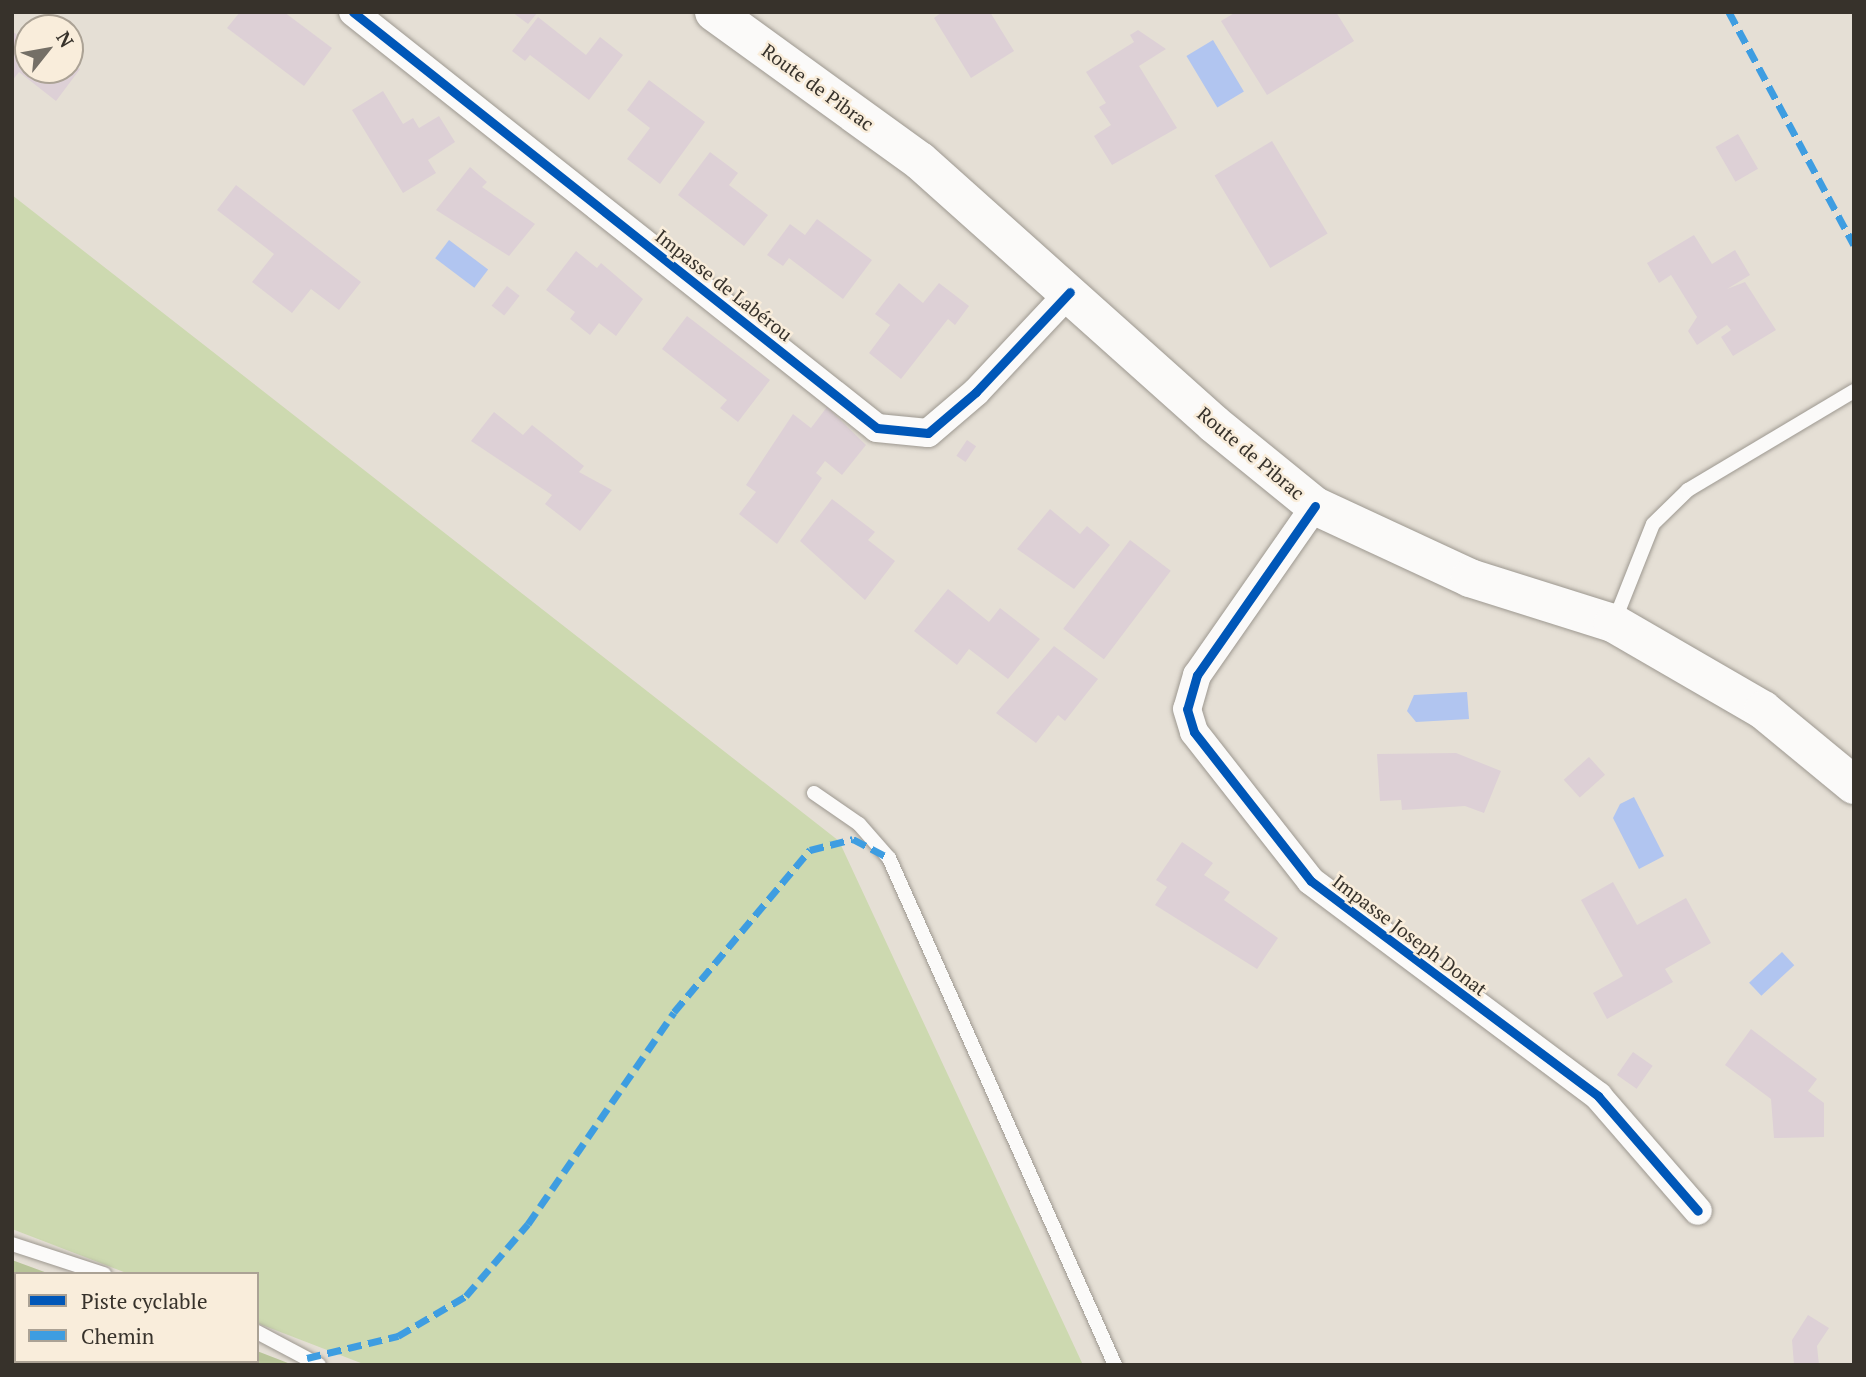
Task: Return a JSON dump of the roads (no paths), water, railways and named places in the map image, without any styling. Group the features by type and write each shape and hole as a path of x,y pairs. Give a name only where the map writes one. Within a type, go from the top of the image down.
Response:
{"main road":[{"name":"Route de Pibrac","path":"714,12 920,161 1070,292 1214,424 1315,506 1470,578 1613,623 1763,710 1854,785"}],"street":[{"name":"Impasse de Labérou","path":"353,12 877,428 928,433 976,392 1070,292"},
{"name":"Impasse Joseph Donat","path":"1315,506 1197,676 1187,709 1194,732 1311,881 1598,1096 1698,1212"}],"lane":[{"path":"1613,623 1653,524 1688,490 1854,391"},
{"path":"814,793 859,824 889,858 1115,1365"},
{"path":"12,1244 98,1272"},
{"path":"259,1333 319,1365"}],"water":[{"path":"1213,40 1244,91 1217,107 1186,56"},
{"path":"449,240 488,269 474,288 435,258"},
{"path":"1467,692 1469,719 1416,722 1407,711 1414,695"},
{"path":"1634,797 1664,856 1639,869 1613,818 1620,804"},
{"path":"1782,952 1794,965 1761,996 1749,983"}]}
